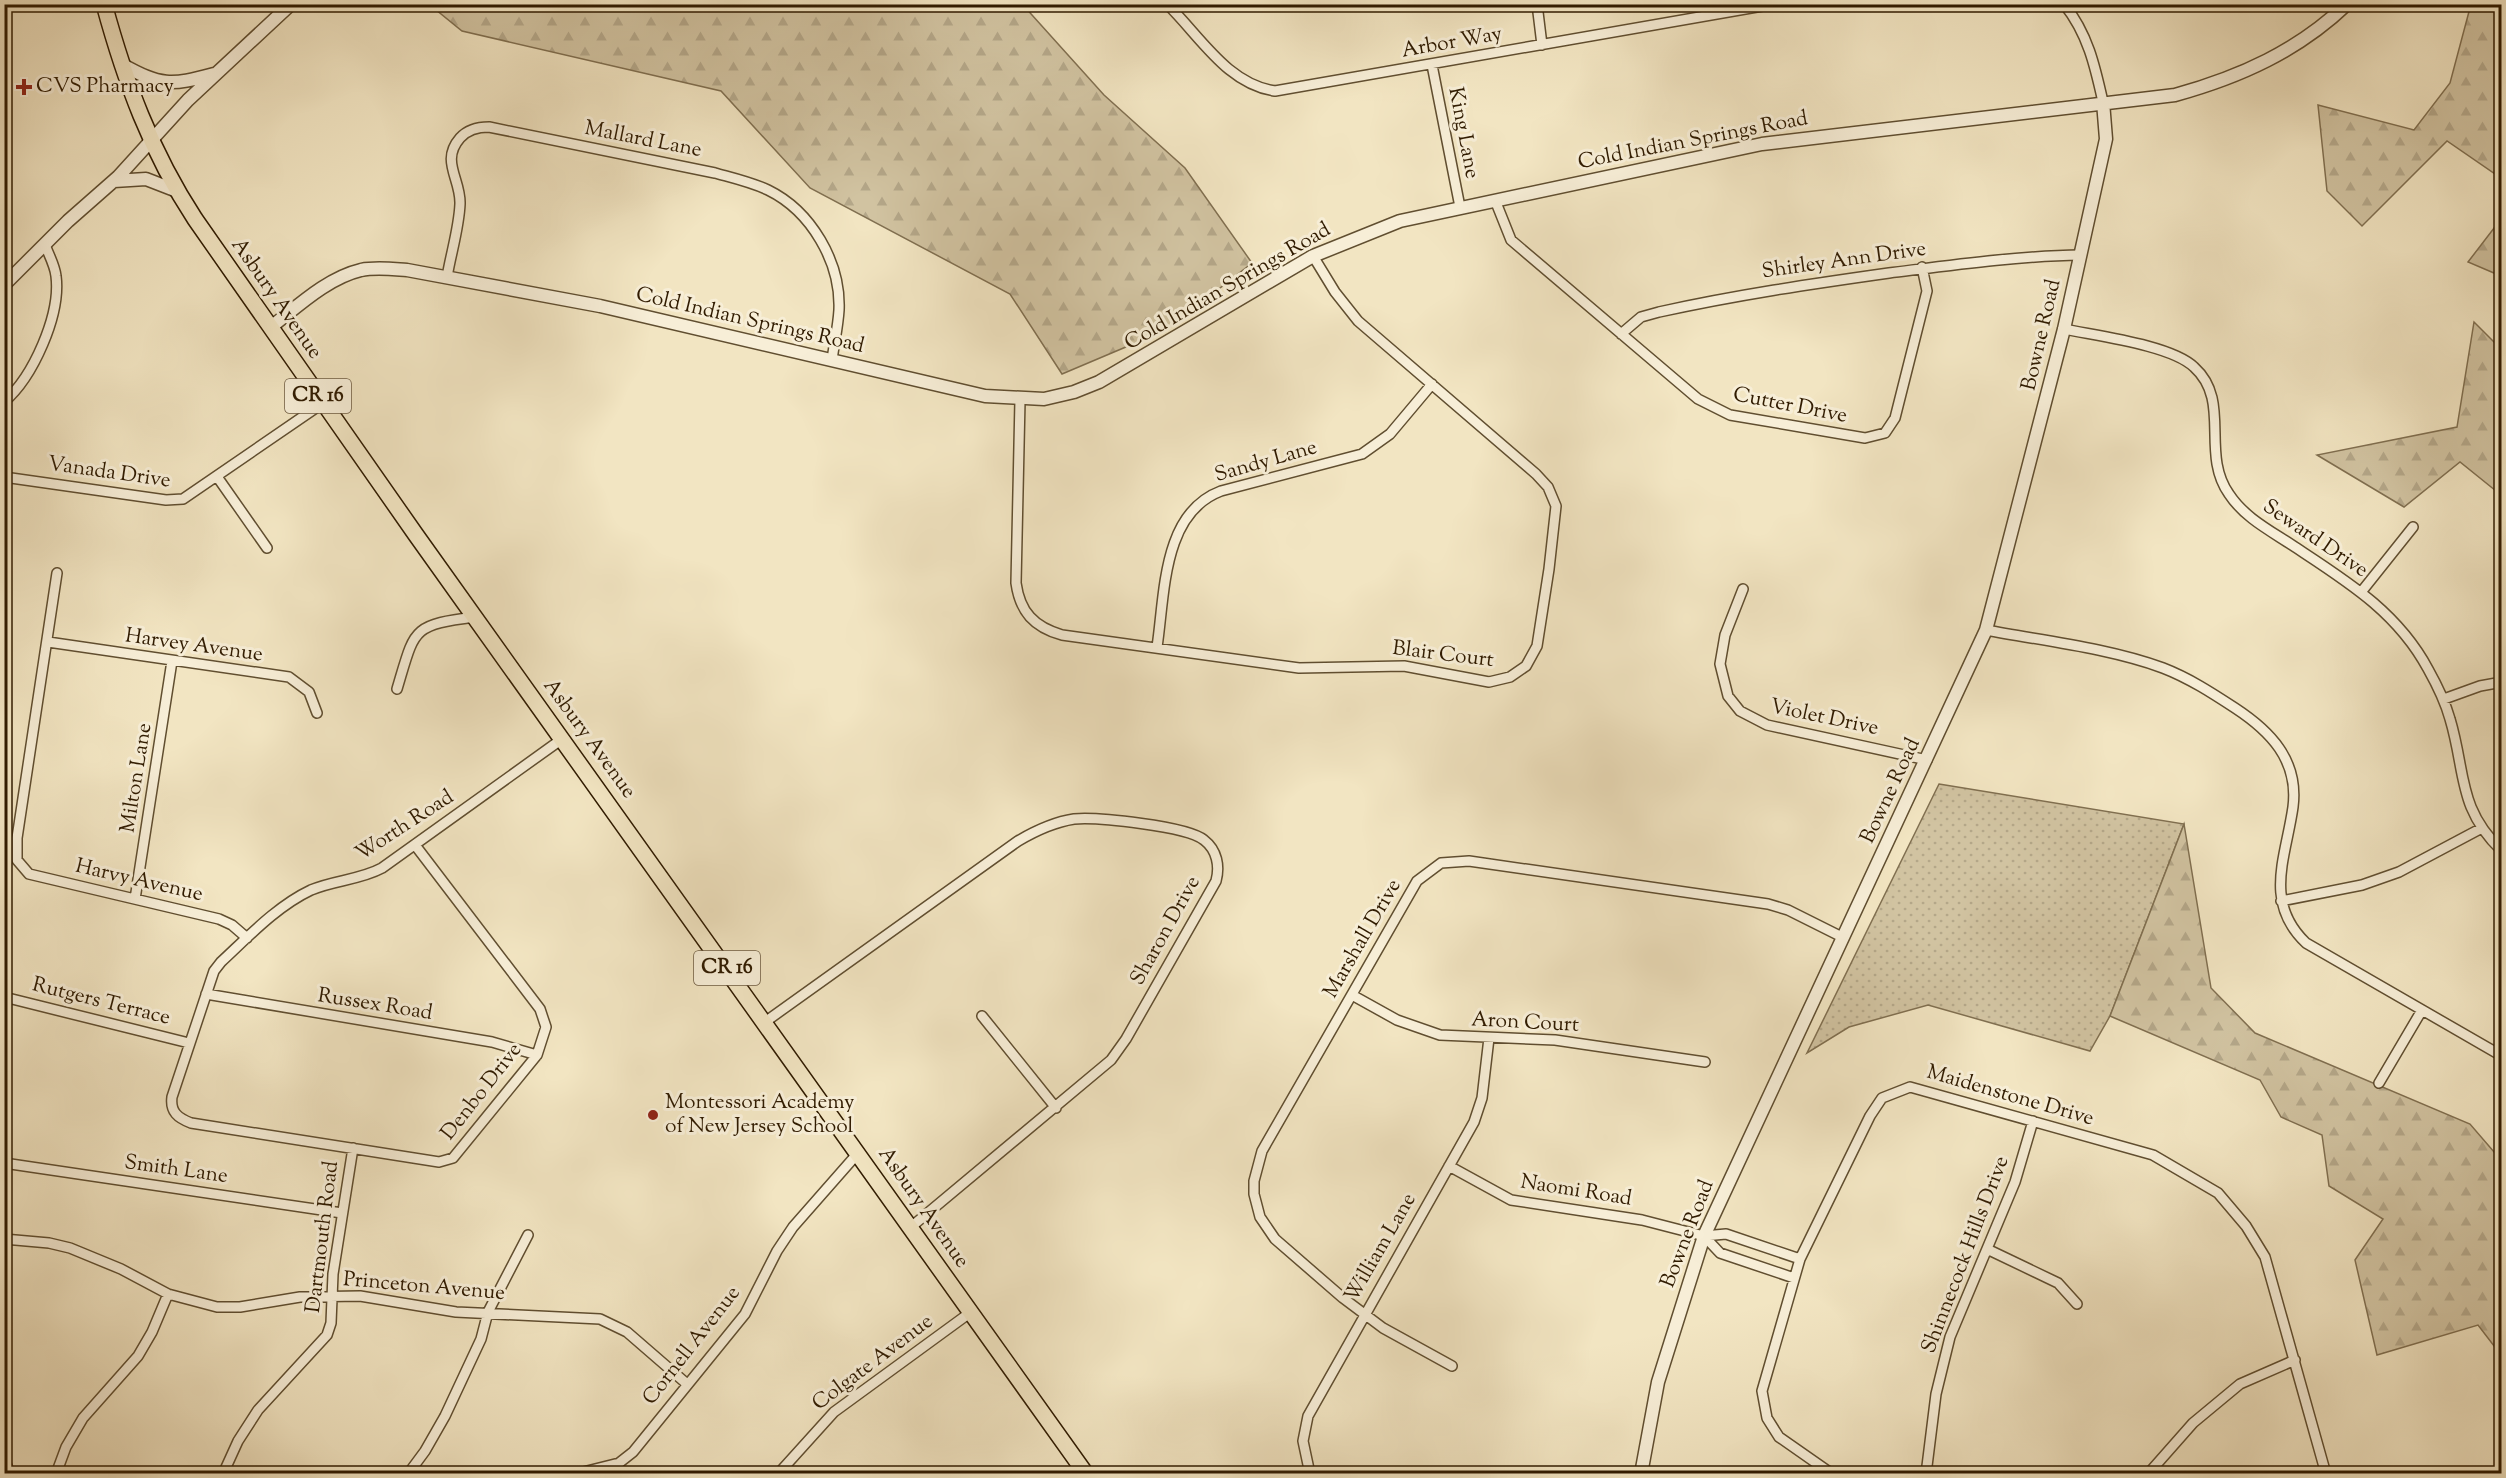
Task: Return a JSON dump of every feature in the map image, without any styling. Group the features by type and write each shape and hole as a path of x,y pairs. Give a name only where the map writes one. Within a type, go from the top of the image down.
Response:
{"main road":[{"name":"Asbury Avenue","path":"104,4 121,64 150,139 177,191 323,404 1086,1473"}],"street":[{"path":"4,285 114,181 150,139 215,74 291,4"},
{"path":"1537,4 1542,45"},
{"name":"Arbor Way","path":"1171,6 1236,76 1259,89 1285,91 1774,4"},
{"path":"2064,4 2080,26 2091,52 2103,102"},
{"name":"Cold Indian Springs Road","path":"271,327 312,296 358,271 407,270 612,309 952,389 1020,400 1051,398 1099,382 1313,256 1382,226 1460,207 1761,144 2175,95 2238,75 2306,38 2347,4"},
{"path":"2393,4 2401,4"},
{"path":"121,64 159,83 182,83 215,74"},
{"name":"King Lane","path":"1432,65 1460,207"},
{"name":"Bowne Road","path":"1641,1473 1645,1442 1661,1373 1704,1236 1986,630 2064,329 2106,139 2103,102"},
{"name":"Mallard Lane","path":"447,277 460,204 451,154 459,139 472,129 489,128 715,173 750,183 784,200 799,212 823,244 832,266 839,309 832,360"},
{"path":"114,181 146,178 177,191"},
{"name":"Cutter Drive","path":"1495,200 1511,240 1698,399 1720,412 1865,438 1875,438 1890,429 1895,418 1927,291 1922,267"},
{"path":"4,402 15,393 35,364 52,314 56,275 45,245"},
{"name":"Shirley Ann Drive","path":"1621,334 1641,318 1659,312 1776,288 1922,267 2038,255 2080,255"},
{"name":"Blair Court","path":"1020,400 1016,583 1023,610 1030,620 1049,631 1299,668 1404,666 1489,682 1510,677 1526,666 1537,646 1553,537 1556,506 1554,496 1536,474 1358,321 1335,292 1313,256"},
{"name":"Seward Drive","path":"2064,329 2168,352 2194,367 2205,380 2213,395 2215,409 2214,457 2220,478 2229,495 2252,519 2362,591 2410,640 2444,699 2451,720 2464,792 2480,829 2502,851"},
{"name":"Sandy Lane","path":"1157,647 1173,544 1182,523 1196,507 1221,491 1362,453 1390,434 1432,384"},
{"name":"Vanada Drive","path":"4,477 174,501 190,496 218,478 323,404"},
{"path":"218,478 267,548"},
{"path":"2362,591 2413,527"},
{"path":"48,642 57,573"},
{"name":"Violet Drive","path":"1743,589 1725,635 1720,664 1725,689 1740,711 1767,725 1927,760"},
{"path":"397,689 411,644 425,626 437,621 475,617"},
{"path":"1986,630 2123,657 2163,668 2204,688 2262,727 2275,740 2286,758 2293,784 2293,806 2279,883 2286,916 2306,943 2502,1056"},
{"name":"Harvey Avenue","path":"48,642 289,677 309,692 317,713"},
{"name":"Harvy Avenue","path":"48,642 17,838 16,860 20,866 29,874 219,919 232,925 247,938"},
{"name":"Milton Lane","path":"135,899 172,661"},
{"path":"2444,699 2480,686 2502,682"},
{"name":"Worth Road","path":"176,1115 172,1109 172,1097 214,971 247,938 298,897 323,885 374,873 562,739"},
{"name":"Sharon Drive","path":"765,1022 1018,841 1042,828 1074,819 1103,819 1194,834 1213,850 1218,864 1216,881 1120,1049 1103,1069 911,1227"},
{"path":"2281,901 2362,885 2399,872 2480,829"},
{"name":"Denbo Drive","path":"176,1115 191,1123 352,1148 447,1161 453,1158 537,1055 546,1027 540,1009 415,845"},
{"name":"Marshall Drive","path":"1452,1366 1383,1328 1275,1239 1260,1216 1254,1187 1262,1151 1417,881 1434,866 1454,861 1768,904 1788,910 1842,937"},
{"name":"Russex Road","path":"206,994 492,1042 537,1055"},
{"name":"Aron Court","path":"1352,995 1423,1030 1455,1037 1555,1040 1705,1062"},
{"name":"Rutgers Terrace","path":"4,997 189,1042"},
{"path":"2379,1083 2422,1010"},
{"path":"982,1016 1056,1108"},
{"name":"William Lane","path":"1310,1473 1303,1441 1308,1416 1480,1107 1489,1038"},
{"name":"Maidenstone Drive","path":"1832,1473 1779,1437 1767,1418 1762,1390 1800,1259 1870,1116 1882,1098 1910,1087 2153,1155 2218,1193 2246,1226 2265,1257 2325,1473"},
{"name":"Shinnecock Hills Drive","path":"1926,1473 1936,1394 1950,1337 2015,1182 2033,1121"},
{"name":"Dartmouth Road","path":"223,1473 238,1441 258,1410 327,1335 331,1323 331,1298 352,1148"},
{"name":"Cornell Avenue","path":"575,1473 608,1467 626,1459 745,1314 793,1227 858,1153"},
{"name":"Smith Lane","path":"4,1163 342,1213"},
{"name":"Naomi Road","path":"1449,1166 1511,1200 1642,1220 1704,1236"},
{"path":"1704,1236 1726,1234 1800,1259"},
{"path":"408,1473 445,1416 481,1339 488,1312 528,1235"},
{"path":"1704,1236 1720,1253 1794,1278"},
{"name":"Princeton Avenue","path":"4,1239 49,1243 81,1252 121,1269 168,1294 196,1303 228,1307 300,1298 360,1296 432,1309 590,1317 607,1321 627,1332 687,1384"},
{"path":"1987,1250 2058,1283 2077,1304"},
{"path":"56,1473 66,1448 83,1418 138,1356 152,1332 168,1294"},
{"name":"Colgate Avenue","path":"778,1473 834,1412 971,1312"},
{"path":"2148,1473 2193,1423 2240,1384 2295,1360"},
{"path":"4,1458 10,1473"}],"green space":[{"path":"2471,4 2501,5 2501,178 2447,141 2362,226 2327,191 2318,105 2414,130 2450,83"},
{"path":"430,5 1023,5 1104,95 1185,168 1252,263 1166,330 1062,374 1010,294 810,188 721,91 462,31"},
{"path":"2501,219 2501,276 2468,262"},
{"path":"2474,322 2501,349 2501,495 2460,462 2404,507 2317,455 2457,427"},
{"path":"1939,784 2184,824 2110,1016 2090,1051 1928,1005 1849,1027 1807,1053"},
{"path":"2184,824 2211,988 2255,1033 2470,1124 2501,1160 2501,1355 2478,1325 2377,1355 2355,1260 2383,1219 2329,1186 2322,1135 2281,1117 2260,1080 2110,1016"}],"place":[{"name":"CVS Pharmacy","path":"24,87"},
{"name":"Montessori Academy of New Jersey School","path":"653,1115"}]}
